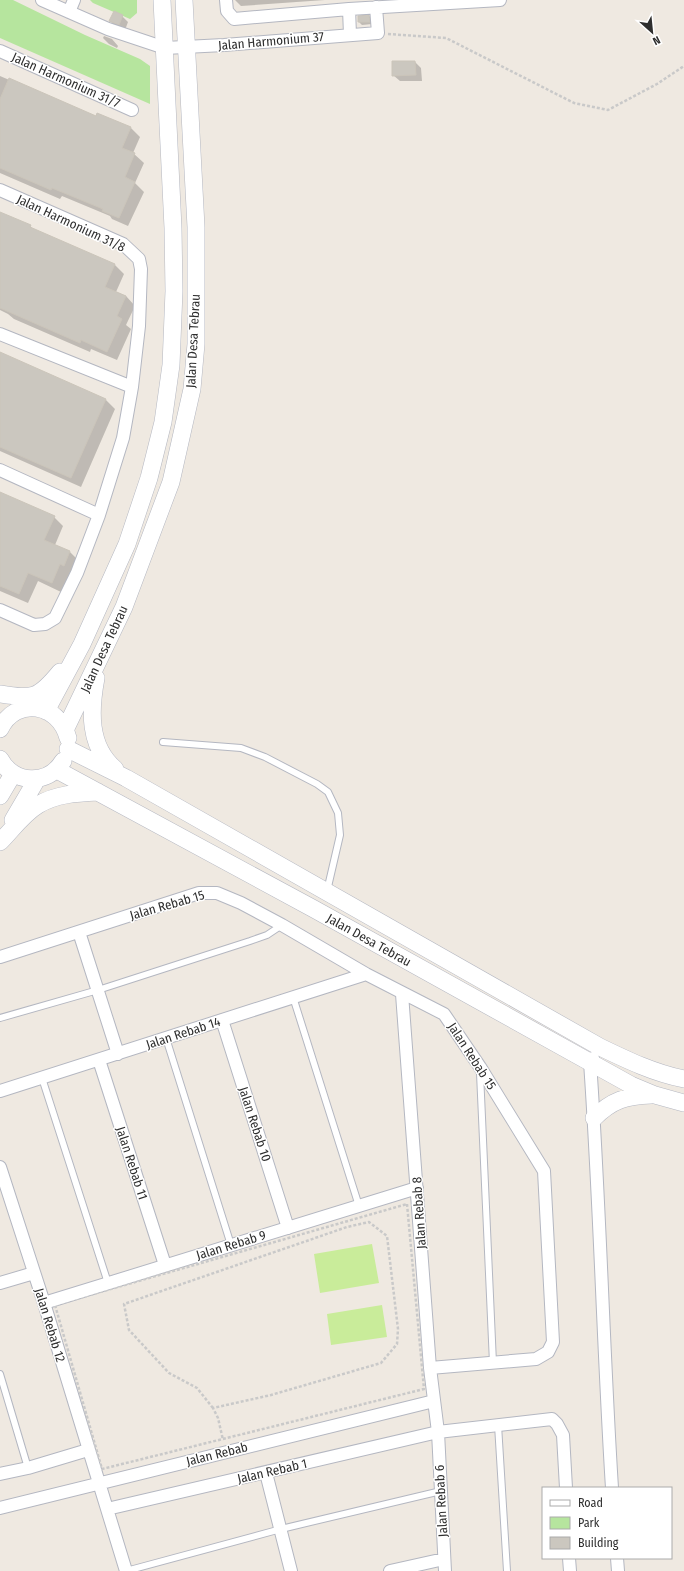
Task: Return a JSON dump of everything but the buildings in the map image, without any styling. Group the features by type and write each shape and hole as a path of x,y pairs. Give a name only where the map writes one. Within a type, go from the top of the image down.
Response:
{"street":[{"path":"42,0 108,29 165,48"},
{"path":"69,12 74,0"},
{"name":"Jalan Desa Tebrau","path":"46,711 82,644 127,544 148,478 163,422 171,365 174,291 162,0"},
{"name":"Jalan Desa Tebrau","path":"66,730 124,607 171,482 192,389 196,344 196,227 184,0"},
{"path":"226,0 227,11 234,19 350,9 363,4 376,8 500,0"},
{"path":"376,8 378,33"},
{"path":"350,9 350,35"},
{"name":"Jalan Harmonium 37","path":"165,48 378,33"},
{"name":"Jalan Harmonium 31/7","path":"0,51 132,110"},
{"name":"Jalan Harmonium 31/8","path":"0,190 123,244 139,259 141,269 139,326 132,387"},
{"path":"0,334 132,387 123,438 99,515 77,573 55,618 45,624 34,624 0,610"},
{"path":"0,470 99,515"},
{"path":"0,694 20,697 30,696 42,691 57,676 82,644"},
{"path":"98,662 92,699 96,741 105,759 126,778"},
{"path":"0,699 15,713"},
{"path":"0,729 7,718 15,713 30,708 46,711 58,718 66,730 68,739 66,757 57,770 37,779 24,778 13,774 7,769 0,759"},
{"name":"Jalan Desa Tebrau","path":"68,749 126,778 600,1047 635,1064 684,1079"},
{"name":"Jalan Desa Tebrau","path":"57,770 307,905 631,1085 655,1095 684,1103"},
{"path":"0,796 13,774"},
{"path":"0,842 37,779"},
{"path":"0,842 28,813 48,800 68,795 98,792"},
{"name":"Jalan Rebab 15","path":"0,957 199,893 217,893 241,903 402,994 444,1014 480,1067 544,1171 553,1342 548,1352 536,1359 494,1364 430,1368"},
{"path":"79,932 118,1054"},
{"name":"Jalan Rebab 14","path":"0,1092 366,974"},
{"name":"Jalan Rebab 8","path":"402,994 418,1188 430,1368 438,1432"},
{"name":"Jalan Rebab 10","path":"222,1020 288,1228"},
{"path":"600,1047 590,1062 612,1487"},
{"name":"Jalan Rebab 11","path":"99,1060 165,1265"},
{"path":"594,1118 604,1108 615,1101 628,1097 655,1095"},
{"name":"Jalan Rebab 12","path":"0,1167 44,1303 126,1571"},
{"name":"Jalan Rebab 9","path":"44,1303 418,1188"},
{"path":"0,1283 34,1273"},
{"name":"Jalan Rebab","path":"0,1508 434,1401"},
{"name":"Jalan Rebab 1","path":"107,1509 438,1432 552,1419 557,1424 563,1435 566,1487"},
{"name":"Jalan Rebab 6","path":"438,1432 445,1571"},
{"path":"0,1474 28,1468 88,1450"},
{"path":"266,1473 291,1571"},
{"path":"390,1571 444,1559"},
{"path":"569,1559 570,1571"},
{"path":"617,1559 618,1571"}],"lane":[{"path":"164,742 240,748 265,757 317,784 328,792 338,813 340,835 327,892"},
{"path":"0,1018 98,990 250,941 267,935 282,925"},
{"path":"294,997 359,1206"},
{"path":"166,1038 231,1245"},
{"path":"480,1067 494,1364"},
{"path":"42,1078 108,1283"},
{"path":"0,1374 28,1468"},
{"path":"498,1425 507,1571"},
{"path":"126,1571 281,1529 441,1491"}],"path":[{"path":"378,33 446,38 574,103 608,110 657,84 684,66"},
{"path":"406,1204 424,1389 223,1439 102,1469 55,1305 406,1204"},
{"path":"213,1408 270,1395 381,1362 397,1344 398,1329 387,1236 369,1222 347,1227 124,1304 129,1330 169,1373 197,1388 213,1408 218,1418 226,1452"}],"green space":[{"path":"0,0 13,0 85,35 140,59 150,66 150,104 0,38"},
{"path":"90,0 137,0 137,13 130,19 93,3"},
{"path":"372,1244 379,1283 320,1293 314,1254"},
{"path":"382,1305 387,1337 331,1345 327,1314"}]}
